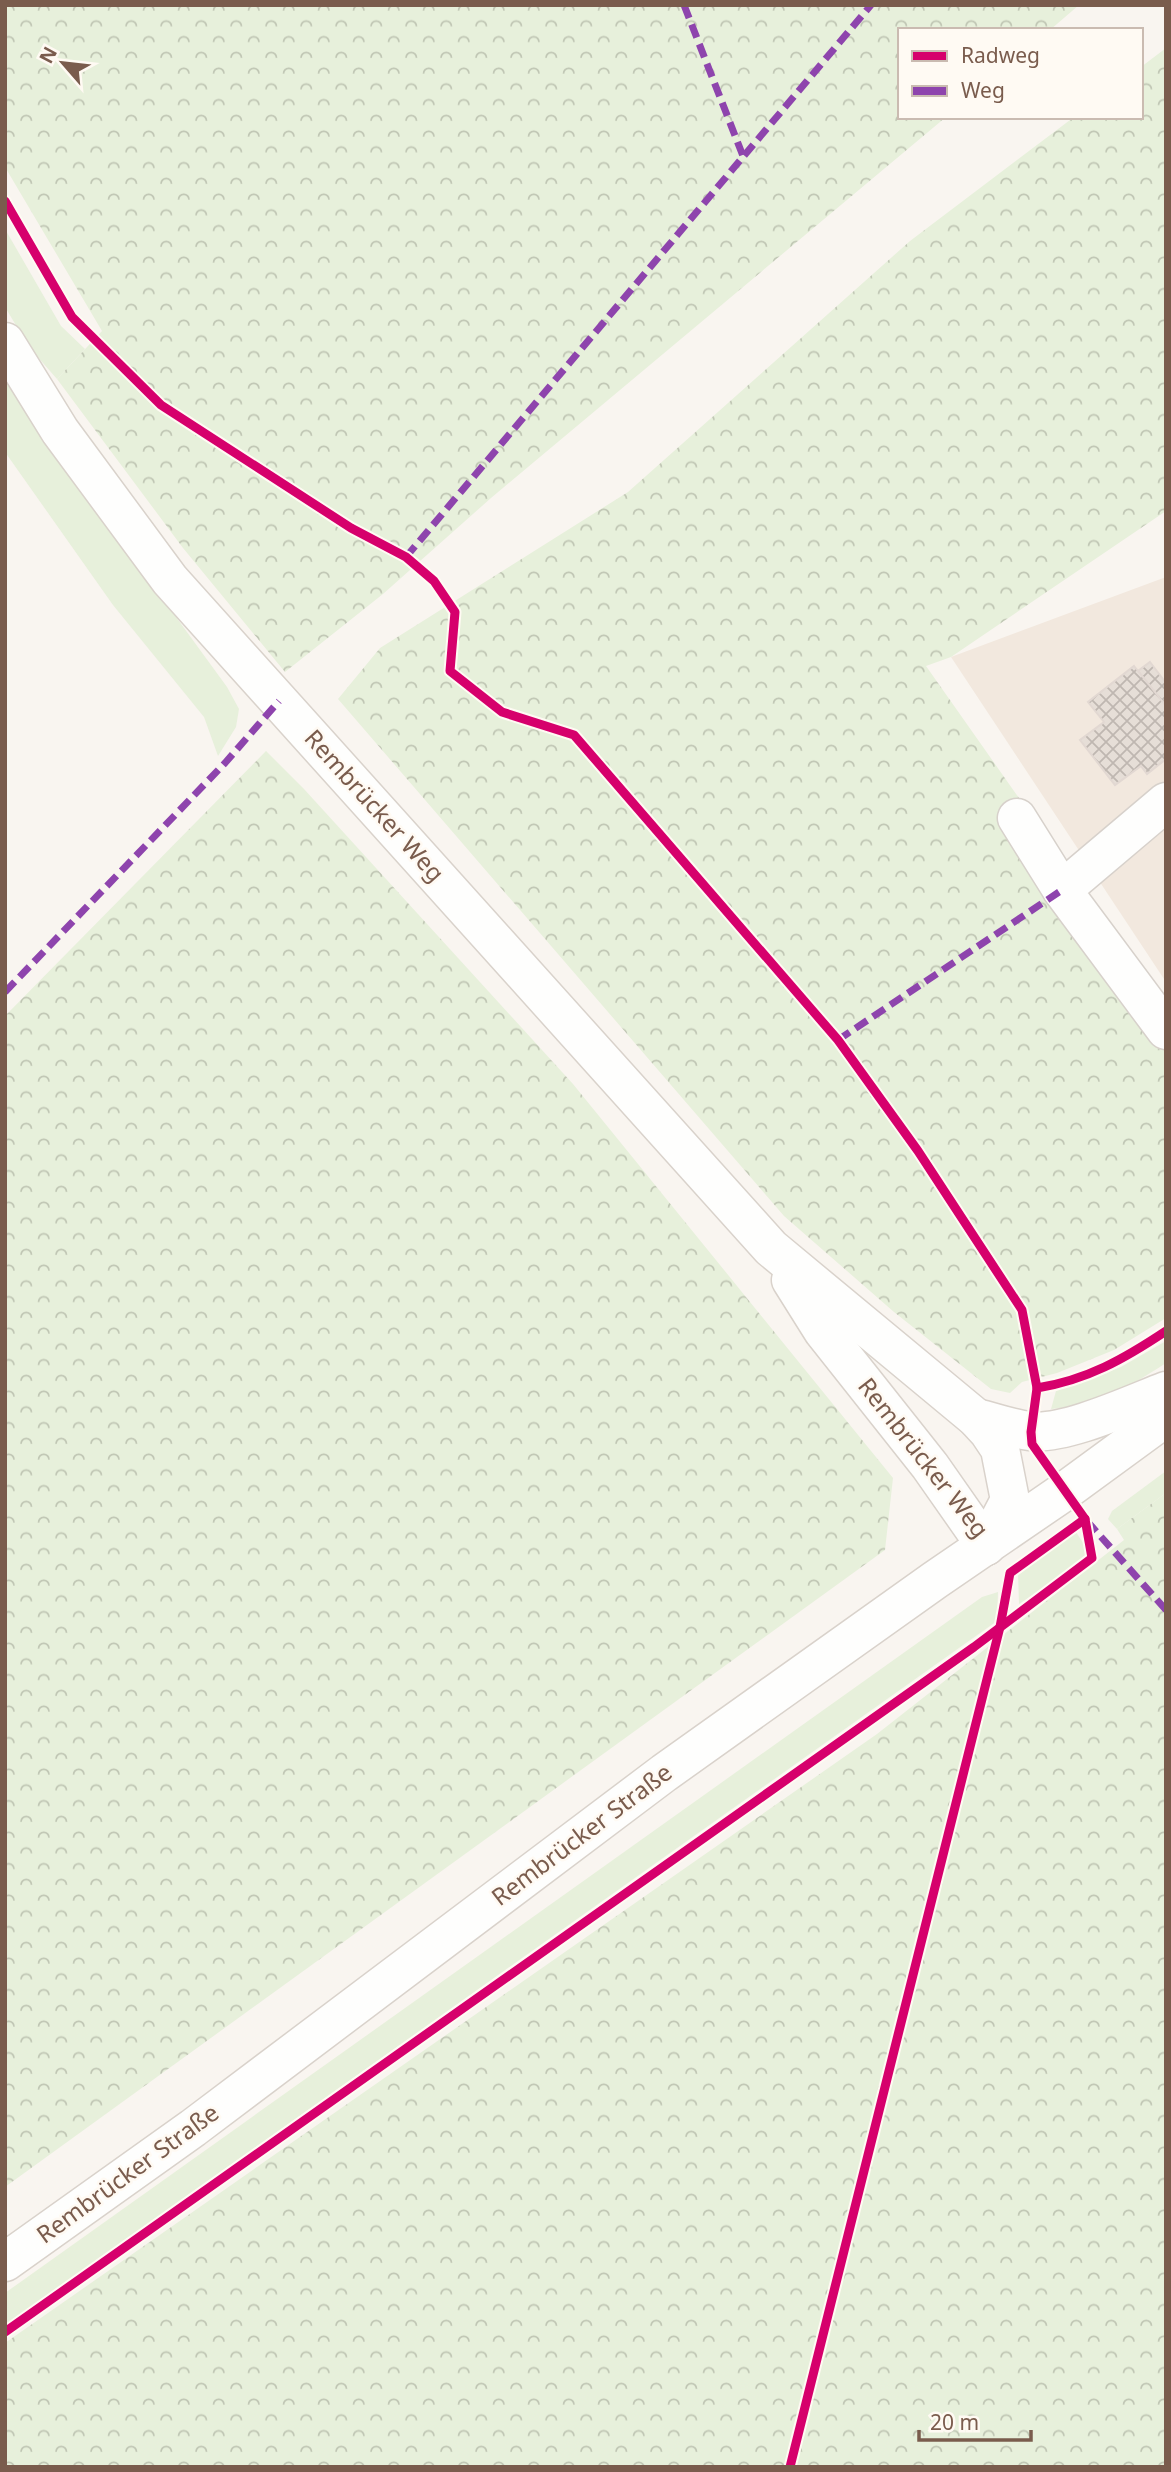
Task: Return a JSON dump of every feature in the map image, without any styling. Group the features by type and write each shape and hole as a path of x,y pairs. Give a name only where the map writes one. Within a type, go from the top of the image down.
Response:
{"street":[{"name":"Rembrücker Weg","path":"5,342 60,431 170,580 771,1248 976,1418 988,1431 1000,1449 1010,1500 986,1546 930,1466 823,1331 771,1248"},
{"path":"1062,890 1166,802"},
{"path":"1017,818 1062,890 1166,1030"},
{"path":"976,1418 1031,1432 1051,1430 1096,1417 1166,1391"},
{"name":"Rembrücker Straße","path":"5,2262 193,2128 664,1773 1166,1417"}],"path":[{"path":"5,201 72,317 161,405 351,528 406,557 433,581 454,612 450,671 502,712 574,735 838,1040 918,1151 1022,1310 1037,1388"}],"shaded area":[{"path":"1166,577 1166,982 951,657"}],"green space":[{"path":"5,5 1079,5 1052,28 898,28 898,119 944,119 491,498 383,594 285,672 183,548 57,379 102,331 5,167"},
{"path":"1166,48 1166,511 951,657 926,666 1140,970 1166,999 1166,1318 1114,1350 1057,1373 1022,1382 1010,1393 991,1389 894,1312 784,1216 338,699 380,648 628,492 910,241 1071,119 1143,119 1143,65"},
{"path":"5,229 61,326 85,349 57,379 29,347 5,307"},
{"path":"5,379 227,687 239,709 236,727 218,756 204,717 113,605 5,452"},
{"path":"266,751 304,789 573,1084 893,1478 885,1550 5,2187 5,1016"},
{"path":"1166,1341 1166,1363 1137,1381 1084,1404 1051,1409 1056,1391 1121,1367"},
{"path":"1166,1471 1166,1493 1117,1529 1108,1519 1112,1511"},
{"path":"1166,1493 1166,2467 5,2467 5,2343 877,1734 1124,1540 1117,1529"},
{"path":"1076,1532 1087,1549 1085,1559 1019,1604 1018,1573"},
{"path":"998,1592 997,1621 5,2325 5,2293 982,1597"}],"building":[{"path":"1150,662 1166,683 1166,706 1138,671"},
{"path":"1134,666 1166,706 1166,759 1147,774 1141,766 1115,785 1080,740 1104,722 1088,702"}],"marked path":[{"path":"684,5 743,156"},
{"path":"406,557 871,5"},
{"path":"5,992 225,763 279,701"},
{"path":"838,1040 1062,890"},
{"path":"1087,1521 1166,1610"}],"cycle path":[{"path":"5,201 72,317 161,405 351,528 406,557 434,581 455,612 450,671 502,712 574,735 838,1040 918,1151 1022,1310 1037,1388"},
{"path":"5,2332 974,1647 1092,1558 1085,1519 1032,1444 1037,1388 1072,1380 1105,1367 1166,1331"},
{"path":"790,2467 1000,1627 1010,1573 1085,1519"}]}
